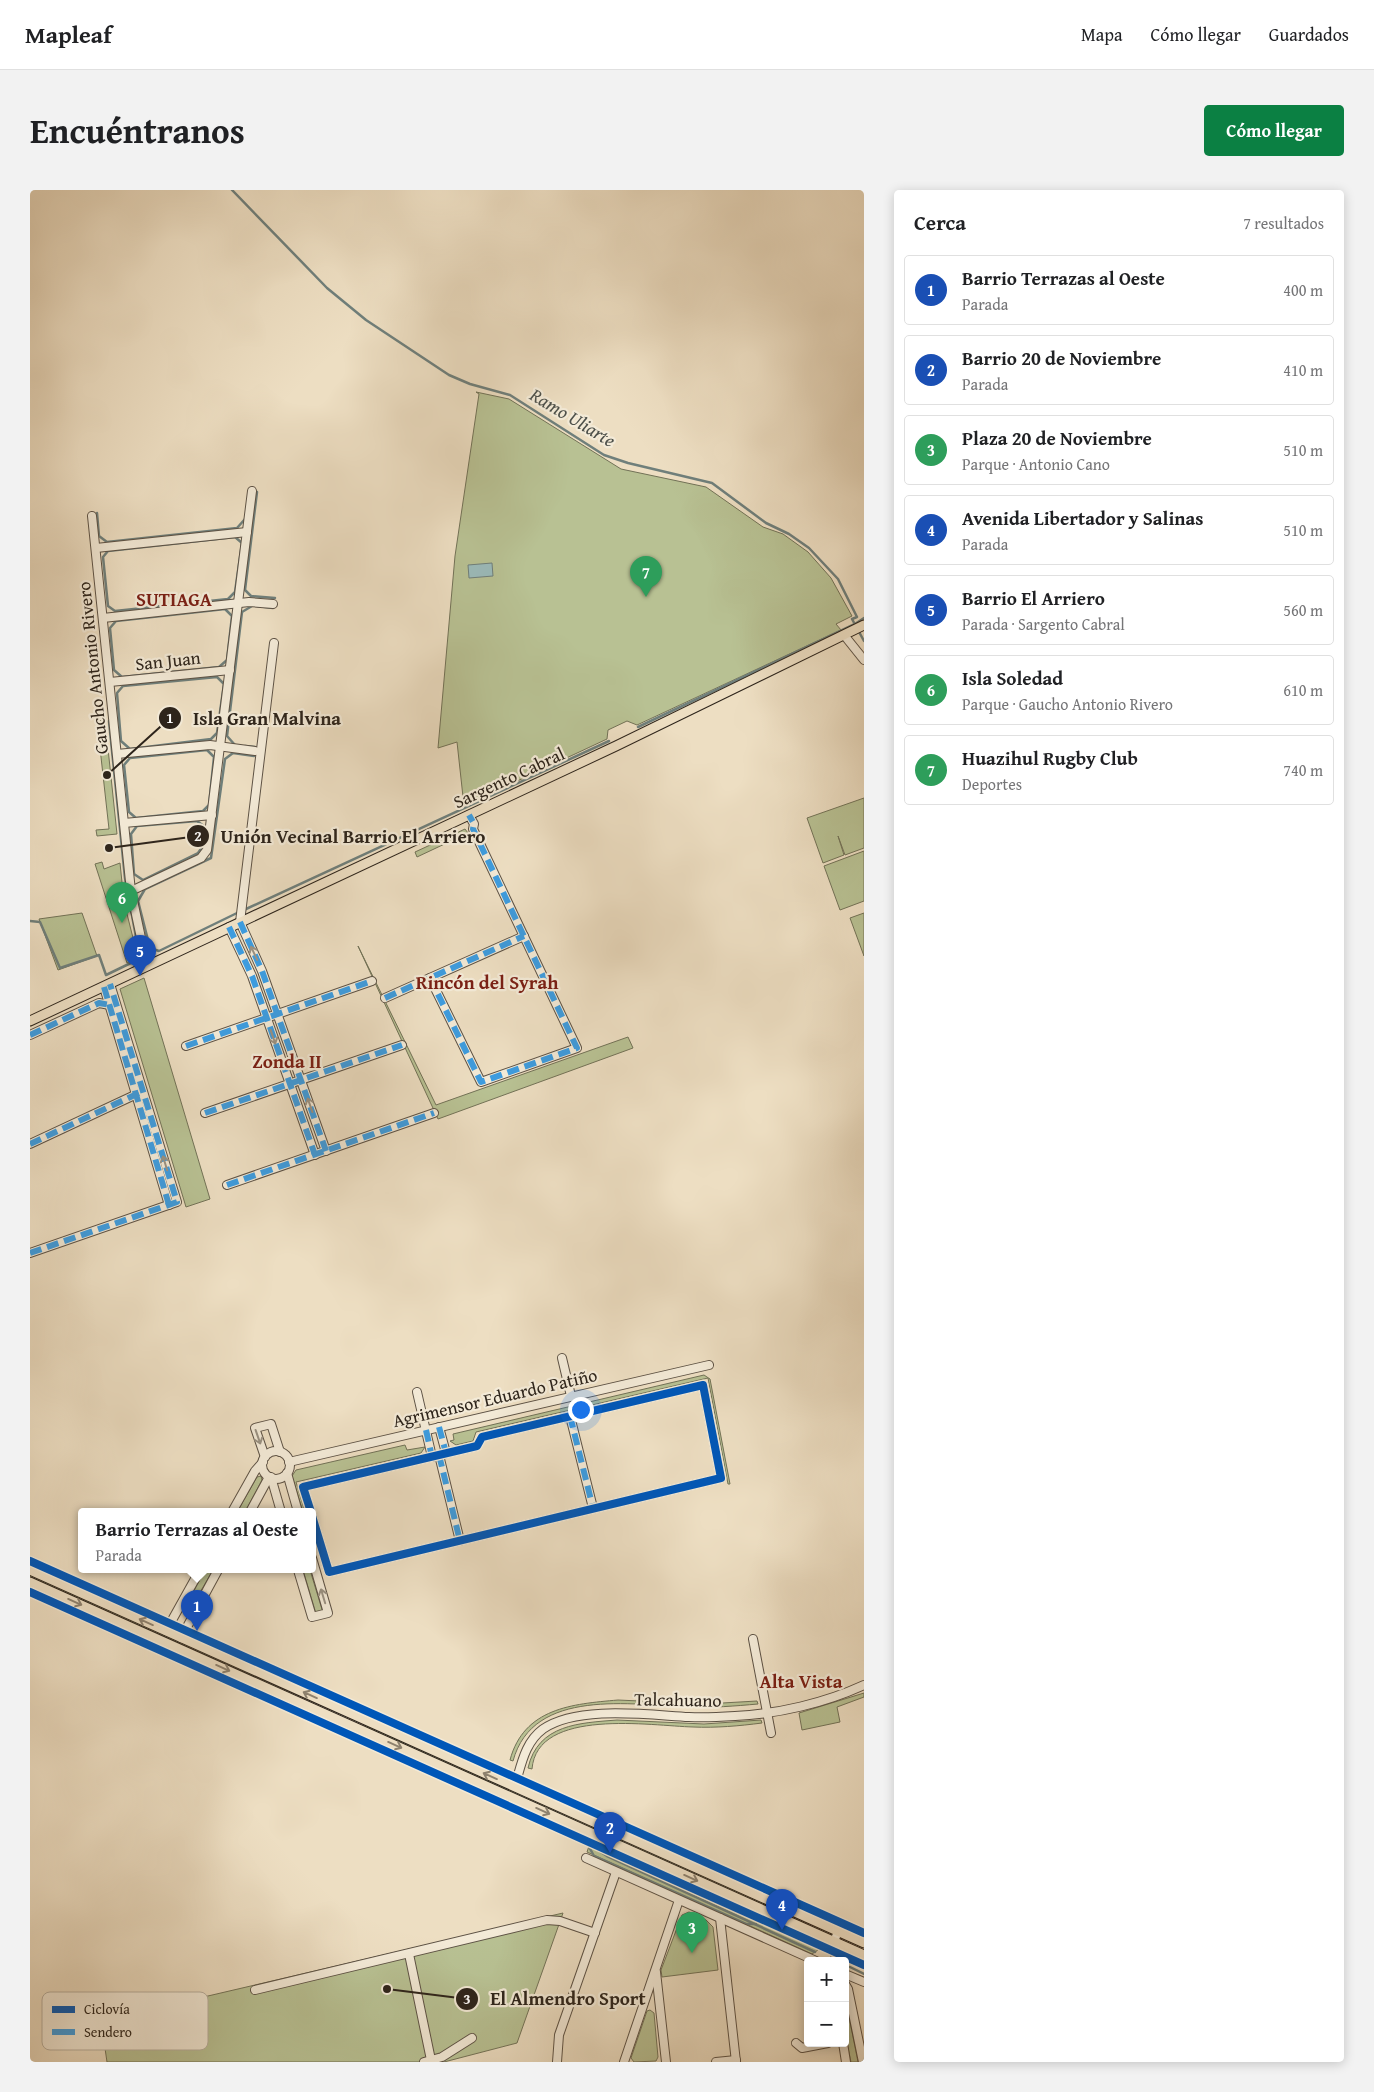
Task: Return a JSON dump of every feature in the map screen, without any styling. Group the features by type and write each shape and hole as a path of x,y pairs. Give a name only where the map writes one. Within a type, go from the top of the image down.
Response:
{"main road":[{"name":"Sargento Cabral","path":"30,1021 616,746 859,627"},
{"path":"30,1570 864,1943"},
{"path":"30,1582 864,1955"},
{"path":"350,1725 354,1715"}],"street":[{"path":"131,891 200,858 207,850 252,491"},
{"name":"Gaucho Antonio Rivero","path":"92,516 131,891 148,966"},
{"path":"96,548 247,532"},
{"path":"103,618 249,602 273,604"},
{"path":"844,635 864,660"},
{"path":"274,643 240,922 262,971 326,1151"},
{"name":"San Juan","path":"110,682 230,670"},
{"path":"117,754 210,745 255,751"},
{"path":"124,823 212,815"},
{"path":"430,978 482,1082 578,1048 473,828 474,824 467,816"},
{"path":"229,927 252,976 315,1155"},
{"path":"385,998 524,936"},
{"path":"186,1046 372,981"},
{"path":"107,985 110,1006 119,1024"},
{"path":"30,1253 169,1205 155,1143 107,985"},
{"path":"30,1036 99,1003 110,1006"},
{"path":"205,1113 402,1045"},
{"path":"30,1144 140,1093"},
{"path":"228,1185 434,1113"},
{"path":"562,1358 571,1396"},
{"name":"Agrimensor Eduardo Patiño","path":"289,1462 709,1364"},
{"path":"310,1508 303,1487 477,1446 482,1437 703,1386 721,1478 329,1572 316,1529"},
{"path":"417,1392 426,1430 439,1455"},
{"path":"570,1416 592,1508"},
{"path":"280,1508 270,1477 263,1470 264,1459 255,1428 271,1424 280,1452 287,1457 289,1462 287,1473 297,1508"},
{"path":"439,1427 439,1455 460,1541"},
{"path":"234,1508 264,1459 269,1453 280,1452"},
{"path":"270,1477 280,1478 287,1473"},
{"path":"252,1508 270,1477"},
{"path":"299,1573 312,1617 328,1613 316,1572"},
{"path":"166,1631 198,1573"},
{"path":"181,1638 216,1573"},
{"path":"753,1639 771,1733"},
{"name":"Talcahuano","path":"518,1775 523,1755 532,1740 543,1729 562,1720 611,1714 691,1717 767,1713 813,1703 864,1685"},
{"path":"586,1858 807,1957"},
{"path":"557,2062 559,2035 616,1872"},
{"path":"624,2062 680,1900"},
{"path":"716,2062 736,2061 720,1918"},
{"path":"255,1990 547,1920 560,1921 595,1933"},
{"path":"836,1957 834,1942 838,1931"},
{"path":"409,1954 427,2061 442,2057 472,2038"},
{"path":"656,1970 666,2062"},
{"path":"849,1976 864,1982"},
{"path":"849,1994 863,2062"},
{"path":"796,2043 802,2048 807,2047"},
{"path":"843,2047 846,2062"}],"green space":[{"path":"476,392 509,399 621,469 706,487 763,527 783,534 808,552 831,578 852,616 836,624 841,630 637,725 627,721 608,730 607,739 464,806 457,742 438,748 455,556 479,394"},
{"path":"105,720 117,834 97,836 96,830 109,829 97,721"},
{"path":"864,798 864,848 845,855 838,836 844,855 823,863 807,818"},
{"path":"465,829 468,833 417,857 415,852"},
{"path":"864,851 864,901 840,910 824,866"},
{"path":"102,862 104,869 120,863 124,902 137,954 134,959 127,963 95,864"},
{"path":"82,913 97,956 58,970 39,919"},
{"path":"864,913 864,956 850,918"},
{"path":"358,946 436,1105 628,1037 633,1048 438,1119"},
{"path":"144,978 210,1199 186,1207 120,989"},
{"path":"704,1375 710,1379 730,1484 728,1484 708,1378 476,1432 473,1441 456,1445 450,1441 454,1440 453,1434"},
{"path":"405,1445 407,1450 425,1447 421,1453 296,1482 304,1508 302,1508 292,1476 296,1470"},
{"path":"261,1476 262,1480 247,1508 239,1508 257,1477"},
{"path":"203,1573 211,1573 192,1606 189,1608 187,1604"},
{"path":"304,1573 311,1573 324,1616 317,1617"},
{"path":"30,1574 344,1714 345,1716 30,1578"},
{"path":"864,1693 864,1697 837,1707 840,1722 802,1730 799,1713"},
{"path":"618,1700 705,1704 757,1701 758,1704 724,1707 641,1704 587,1705 562,1711 541,1721 524,1737 513,1761 510,1760 517,1743 526,1729 538,1719 567,1707"},
{"path":"617,1720 704,1724 761,1720 762,1723 710,1727 599,1724 574,1728 554,1736 539,1749 532,1769 528,1768 533,1753 541,1742 551,1734 575,1725"},
{"path":"364,1724 617,1836 615,1839 364,1727"},
{"path":"620,1838 790,1914 788,1917 618,1841"},
{"path":"590,1843 818,1946 818,1950 812,1954 587,1852"},
{"path":"689,1912 706,1920 713,1927 718,1970 662,1977 661,1970 682,1915"},
{"path":"563,1913 517,2043 444,2062 107,2062 105,2050 208,2050 208,1996"},
{"path":"650,2010 654,2013 658,2057 656,2061 634,2062 631,2058 647,2011"},
{"path":"849,2017 858,2062 851,2062 848,2047"}],"water":[{"path":"492,563 493,576 469,578 468,565"}],"waterway":[{"name":"Ramo Uliarte","path":"232,190 327,288 366,320 449,375 470,384 510,395 604,455 628,463 712,483 766,523 789,534 809,548 838,579 857,617 852,619 864,641"},
{"path":"257,492 245,590 251,596 275,598"},
{"path":"97,513 99,536 107,542 237,528 245,519"},
{"path":"235,537 242,543 235,592 228,599 115,611 108,606 103,557 108,551 235,537"},
{"path":"235,745 227,736 242,612 252,606"},
{"path":"257,606 273,608"},
{"path":"225,609 232,616 227,660 219,667 122,677 114,670 110,628 116,621 225,609"},
{"path":"638,727 864,618"},
{"path":"217,677 224,684 217,733 211,739 130,749 121,741 117,693 123,686 217,677"},
{"path":"30,921 40,922 60,968 99,955 106,975 135,961 139,953 125,878 109,721"},
{"path":"246,909 609,741"},
{"path":"245,746 255,747"},
{"path":"207,750 214,757 209,805 203,811 136,818 129,812 124,765 130,758 207,750"},
{"path":"237,913 159,951 150,948 138,901 145,889 211,858 225,759 233,753 254,756"},
{"path":"197,821 205,827 203,846 198,853 143,880 134,874 131,834 137,826 197,821"},
{"path":"30,1594 585,1842 607,1856 815,1952"},
{"path":"588,1845 594,1856 746,1924 756,1924"},
{"path":"850,1967 864,1974"}],"marked path":[{"path":"430,978 481,1082 577,1048 473,829 474,824 469,815"},
{"path":"240,922 262,971 326,1151"},
{"path":"229,927 252,976 315,1155"},
{"path":"385,998 524,936"},
{"path":"186,1046 372,981"},
{"path":"30,1253 177,1202 110,984"},
{"path":"104,987 169,1205"},
{"path":"30,1035 99,1003 110,1005"},
{"path":"205,1113 402,1045"},
{"path":"30,1144 141,1092"},
{"path":"227,1185 434,1113"},
{"path":"570,1416 593,1508"},
{"path":"439,1427 446,1453"},
{"path":"426,1430 432,1457"},
{"path":"439,1455 460,1541"}],"cycle path":[{"path":"310,1508 303,1487 477,1446 482,1437 703,1385 721,1478 329,1572 316,1529"},
{"path":"30,1561 864,1933"},
{"path":"30,1592 864,1965"}],"place":[{"name":"Huazihul Rugby Club","path":"646,597"},
{"name":"Isla Gran Malvina","path":"107,775"},
{"name":"Unión Vecinal Barrio El Arriero","path":"109,848"},
{"name":"Isla Soledad","path":"122,923"},
{"name":"Barrio El Arriero","path":"140,976"},
{"name":"Barrio Terrazas al Oeste","path":"197,1631"},
{"name":"Barrio 20 de Noviembre","path":"610,1853"},
{"name":"Avenida Libertador y Salinas","path":"782,1930"},
{"name":"Plaza 20 de Noviembre","path":"692,1953"},
{"name":"El Almendro Sport","path":"387,1989"}],"district":[{"name":"SUTIAGA","path":"174,599"},
{"name":"Rincón del Syrah","path":"487,982"},
{"name":"Zonda II","path":"287,1061"},
{"name":"Alta Vista","path":"801,1681"}]}
